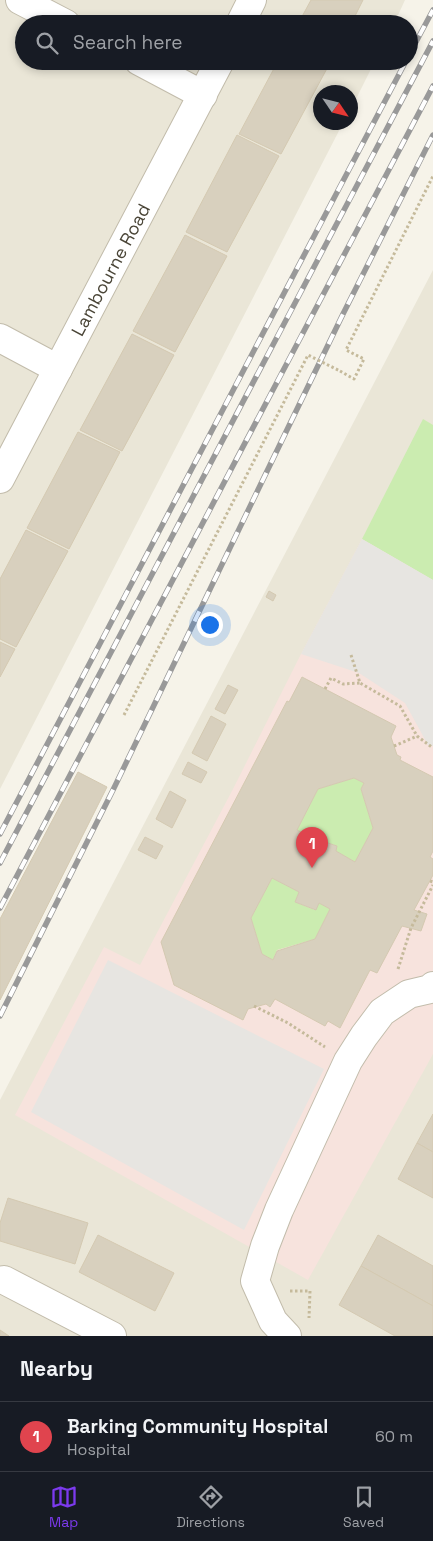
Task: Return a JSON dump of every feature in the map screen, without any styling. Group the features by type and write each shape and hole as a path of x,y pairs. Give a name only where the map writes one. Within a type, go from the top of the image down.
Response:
{"street":[{"path":"20,0 49,15"},
{"path":"244,15 252,0"},
{"path":"156,70 203,94"},
{"name":"Lambourne Road","path":"0,479 215,70"},
{"path":"0,338 58,369"},
{"path":"298,1328 273,1321 255,1281 265,1246 293,1178 348,1061 358,1044 382,1012 409,994 430,989 433,986"},
{"path":"4,1280 112,1336"}],"path":[{"path":"124,715 308,355 354,379 364,359 346,350 433,176"},
{"path":"351,655 360,683"},
{"path":"325,689 331,678 343,684 360,683 400,706 417,736 433,748"},
{"path":"394,746 417,736"},
{"path":"254,1006 288,1023 328,1049"},
{"path":"285,1291 310,1291 298,1328"}],"shaded area":[{"path":"0,0 405,0 398,15 15,15 15,70 370,70 358,95 358,85 313,85 313,130 339,130 0,789"},
{"path":"433,270 433,1336 0,1336 0,1100"},
{"path":"362,539 433,580 433,1054 308,1280 15,1115 104,947 140,965"},
{"path":"362,539 433,580 433,746 428,745 405,703 359,673 301,654"},
{"path":"108,960 324,1069 244,1230 31,1112"}],"green space":[{"path":"423,419 433,425 433,580 362,539"},
{"path":"354,778 364,783 361,789 373,828 355,862 336,851 337,846 322,841 321,843 297,830 318,789"},
{"path":"272,878 299,892 295,902 315,910 319,903 330,909 315,939 277,950 273,960 262,954 251,918"}],"building":[{"path":"311,0 363,0 356,15 303,15"},
{"path":"273,70 326,70 318,85 313,85 313,94 281,154 239,134"},
{"path":"237,135 279,156 227,252 186,232"},
{"path":"185,235 227,256 175,352 133,331"},
{"path":"132,334 174,355 122,451 80,430"},
{"path":"78,432 120,452 69,549 27,528"},
{"path":"26,530 68,551 16,647 0,639 0,579"},
{"path":"269,591 276,595 273,601 266,597"},
{"path":"0,642 15,649 0,677"},
{"path":"302,677 396,726 391,737 397,755 401,757 400,760 433,777 433,851 430,857 433,859 433,875 414,910 427,914 421,931 402,926 377,973 370,970 340,1028 328,1021 325,1026 275,999 270,1007 266,1004 248,1009 243,1020 174,985 161,942 287,701 289,702","holes":["354,778 364,783 361,789 373,828 355,862 336,851 337,846 322,841 321,843 297,830 318,789","272,878 299,892 295,902 316,910 319,903 330,909 315,939 277,951 273,960 262,954 251,918"]},
{"path":"228,685 238,690 225,714 215,709"},
{"path":"211,716 226,724 207,761 192,753"},
{"path":"188,762 207,772 201,783 182,774"},
{"path":"78,772 107,787 0,1000 0,919"},
{"path":"170,791 186,800 172,828 156,819"},
{"path":"145,837 163,846 156,859 138,850"},
{"path":"433,1114 433,1152 417,1143"},
{"path":"417,1143 433,1152 433,1198 398,1179"},
{"path":"8,1198 88,1223 75,1264 0,1241 0,1223"},
{"path":"98,1235 174,1273 155,1311 79,1272"},
{"path":"378,1235 433,1266 433,1306 361,1266"},
{"path":"361,1266 433,1306 433,1336 395,1336 339,1305"},
{"path":"0,1330 9,1336 0,1336"}],"railway":[{"path":"418,38 433,10"},
{"path":"418,69 433,41"},
{"path":"0,834 401,70"},
{"path":"0,863 418,70"},
{"path":"0,908 433,86"},
{"path":"0,1016 113,790 343,314 433,135"}],"place":[{"name":"Barking Community Hospital","path":"312,868"}]}
